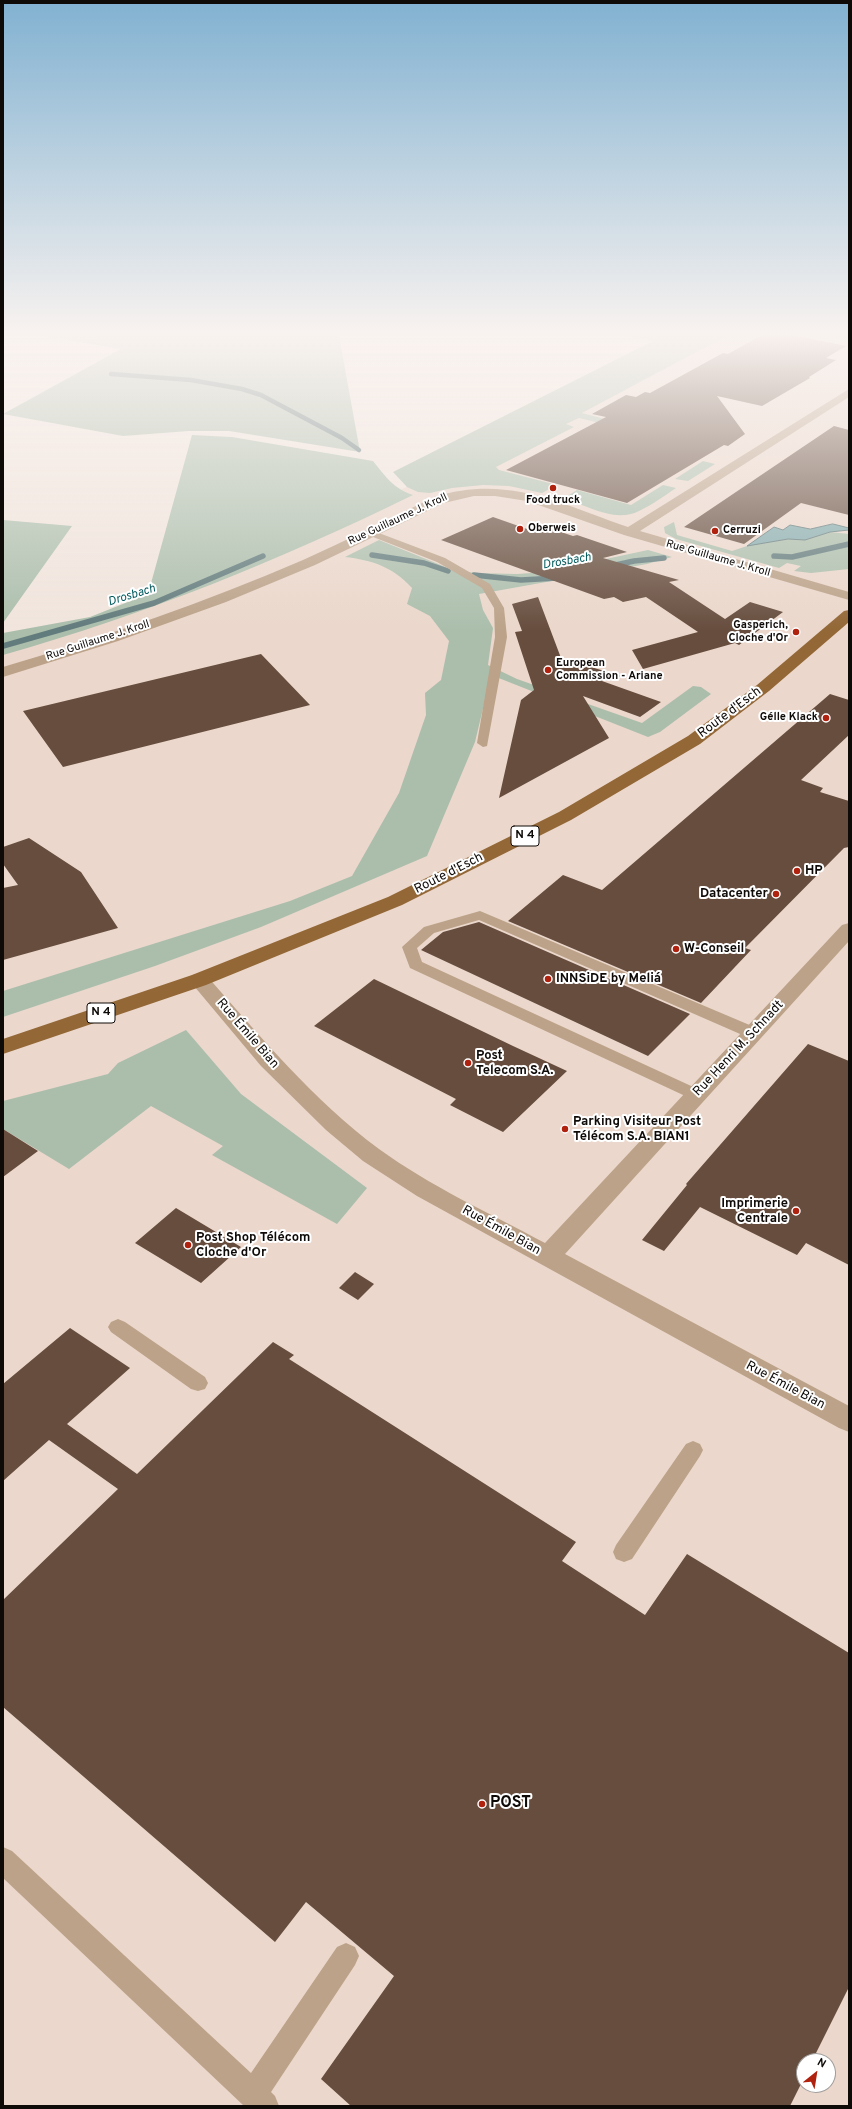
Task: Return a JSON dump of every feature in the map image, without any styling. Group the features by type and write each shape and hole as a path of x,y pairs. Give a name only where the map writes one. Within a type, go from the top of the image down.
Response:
{"main road":[{"name":"Route d'Esch","path":"3,1047 199,980 395,901 565,816 694,740 763,688 849,614"}],"street":[{"path":"629,532 784,433"},
{"name":"Rue Guillaume J. Kroll","path":"3,672 131,632 292,570 439,500 463,493 495,492 529,498 693,552 849,596"},
{"name":"Rue Henri M. Schnadt","path":"547,1256 849,929"},
{"name":"Rue Émile Bian","path":"199,980 269,1061 334,1124 371,1155 426,1190 849,1420"}],"lane":[{"path":"371,533 441,560 486,586 499,608 501,637 482,743"},
{"path":"696,1095 415,965 409,948 429,930 480,915 753,1033"},
{"path":"118,1327 198,1383"},
{"path":"624,1552 693,1450"},
{"path":"3,1860 259,2100 346,1956"}],"shaded area":[{"path":"508,433 849,433 849,2106 3,2106 3,651 97,623 389,496"}],"green space":[{"path":"109,433 157,433 123,436"},
{"path":"244,433 357,433 360,452"},
{"path":"470,433 561,433 496,467 499,470 557,485 542,493 509,486 483,485 452,488 430,493 418,492 407,487 393,472"},
{"path":"192,435 232,437 373,461 386,477 395,485 413,495 262,564 160,604 109,622 3,655 3,633 90,617 148,594"},
{"path":"703,461 715,464 688,481 675,479"},
{"path":"663,485 676,488 649,506 630,514 620,515 601,512 564,498 577,490 631,505"},
{"path":"3,520 72,526 3,623"},
{"path":"674,522 677,535 732,551 747,546 788,539 805,540 830,532 849,534 849,569 811,573 794,571 801,566 787,563 779,568 676,539 665,533 664,527"},
{"path":"379,540 453,570 475,573 517,574 545,572 648,550 672,557 647,564 479,594 483,610 493,628 488,665 517,679 642,723 693,686 701,687 711,694 660,732 648,737 491,675 475,742 427,856 261,927 155,966 3,1017 3,991 290,901 352,876 399,793 426,715 425,693 441,680 449,641 430,616 407,604 412,588 405,581 382,566 364,560 345,557"},
{"path":"186,1030 241,1094 367,1188 337,1224 212,1155 223,1146 151,1106 69,1169 3,1129 3,1101 108,1074 118,1063"}],"water":[{"path":"833,524 849,528 849,530 830,532 805,540 788,539 747,546 774,527 783,530 790,525 810,529"}],"building":[{"path":"575,433 745,434 728,446 724,445 627,503 506,470"},
{"path":"823,433 849,433 849,515 801,503 744,544 684,527"},
{"path":"493,517 530,530 540,525 573,536 577,535 627,552 603,558 679,580 669,582 725,619 750,602 783,612 739,645 735,643 643,669 632,650 698,632 646,597 623,602 614,597 604,599 441,540"},
{"path":"538,597 561,658 621,676 602,681 661,702 640,717 583,696 609,738 499,798 521,700 534,690 515,632 522,631 512,604"},
{"path":"261,654 310,705 63,767 23,711"},
{"path":"830,694 849,700 849,735 801,780 823,788 820,792 849,801 849,847 844,848 745,948 751,950 701,1003 508,921 563,875 602,890"},
{"path":"29,838 81,872 118,928 3,960 3,888 18,885 3,864 3,847"},
{"name":"INNSiDE by Meliá","path":"479,922 690,1014 648,1056 421,950 443,932"},
{"name":"Post Telecom S.A.","path":"374,979 567,1071 503,1132 450,1105 456,1099 314,1026"},
{"path":"808,1044 849,1061 849,1265 806,1243 797,1255 700,1207 664,1251 642,1240 687,1185 686,1184"},
{"path":"3,1129 38,1151 3,1177"},
{"name":"Post Shop Télécom Cloche d'Or","path":"176,1208 241,1247 201,1283 135,1243"},
{"path":"355,1272 374,1284 358,1300 339,1288"},
{"name":"POST","path":"70,1328 130,1368 67,1424 137,1474 273,1342 294,1355 289,1359 576,1542 562,1561 645,1615 687,1554 849,1653 849,1987 816,2053 796,2053 796,2093 790,2106 351,2106 321,2079 394,1976 306,1902 275,1942 3,1707 3,1600 118,1489 49,1440 3,1481 3,1384"}],"waterway":[{"path":"333,433 359,450"},
{"name":"Drosbach","path":"774,556 792,557 849,544"},
{"name":"Drosbach","path":"372,555 424,563 448,571"},
{"name":"Drosbach","path":"3,646 154,603 263,556"},
{"name":"Drosbach","path":"611,566 634,561 664,558"},
{"name":"Drosbach","path":"474,575 521,580 557,578"}],"place":[{"name":"Food truck","path":"553,488"},
{"name":"Oberweis","path":"520,529"},
{"name":"Cerruzi","path":"715,531"},
{"name":"Gasperich, Cloche d'Or","path":"796,632"},
{"name":"European Commission - Ariane","path":"548,670"},
{"name":"Gélle Klack","path":"826,718"},
{"name":"HP","path":"797,871"},
{"name":"Datacenter","path":"776,894"},
{"name":"W-Conseil","path":"676,949"},
{"name":"INNSiDE by Meliá","path":"548,979"},
{"name":"Post Telecom S.A.","path":"468,1063"},
{"name":"Parking Visiteur Post Télécom S.A. BIAN1","path":"565,1129"},
{"name":"Imprimerie Centrale","path":"796,1211"},
{"name":"Post Shop Télécom Cloche d'Or","path":"188,1245"},
{"name":"POST","path":"482,1804"}]}
